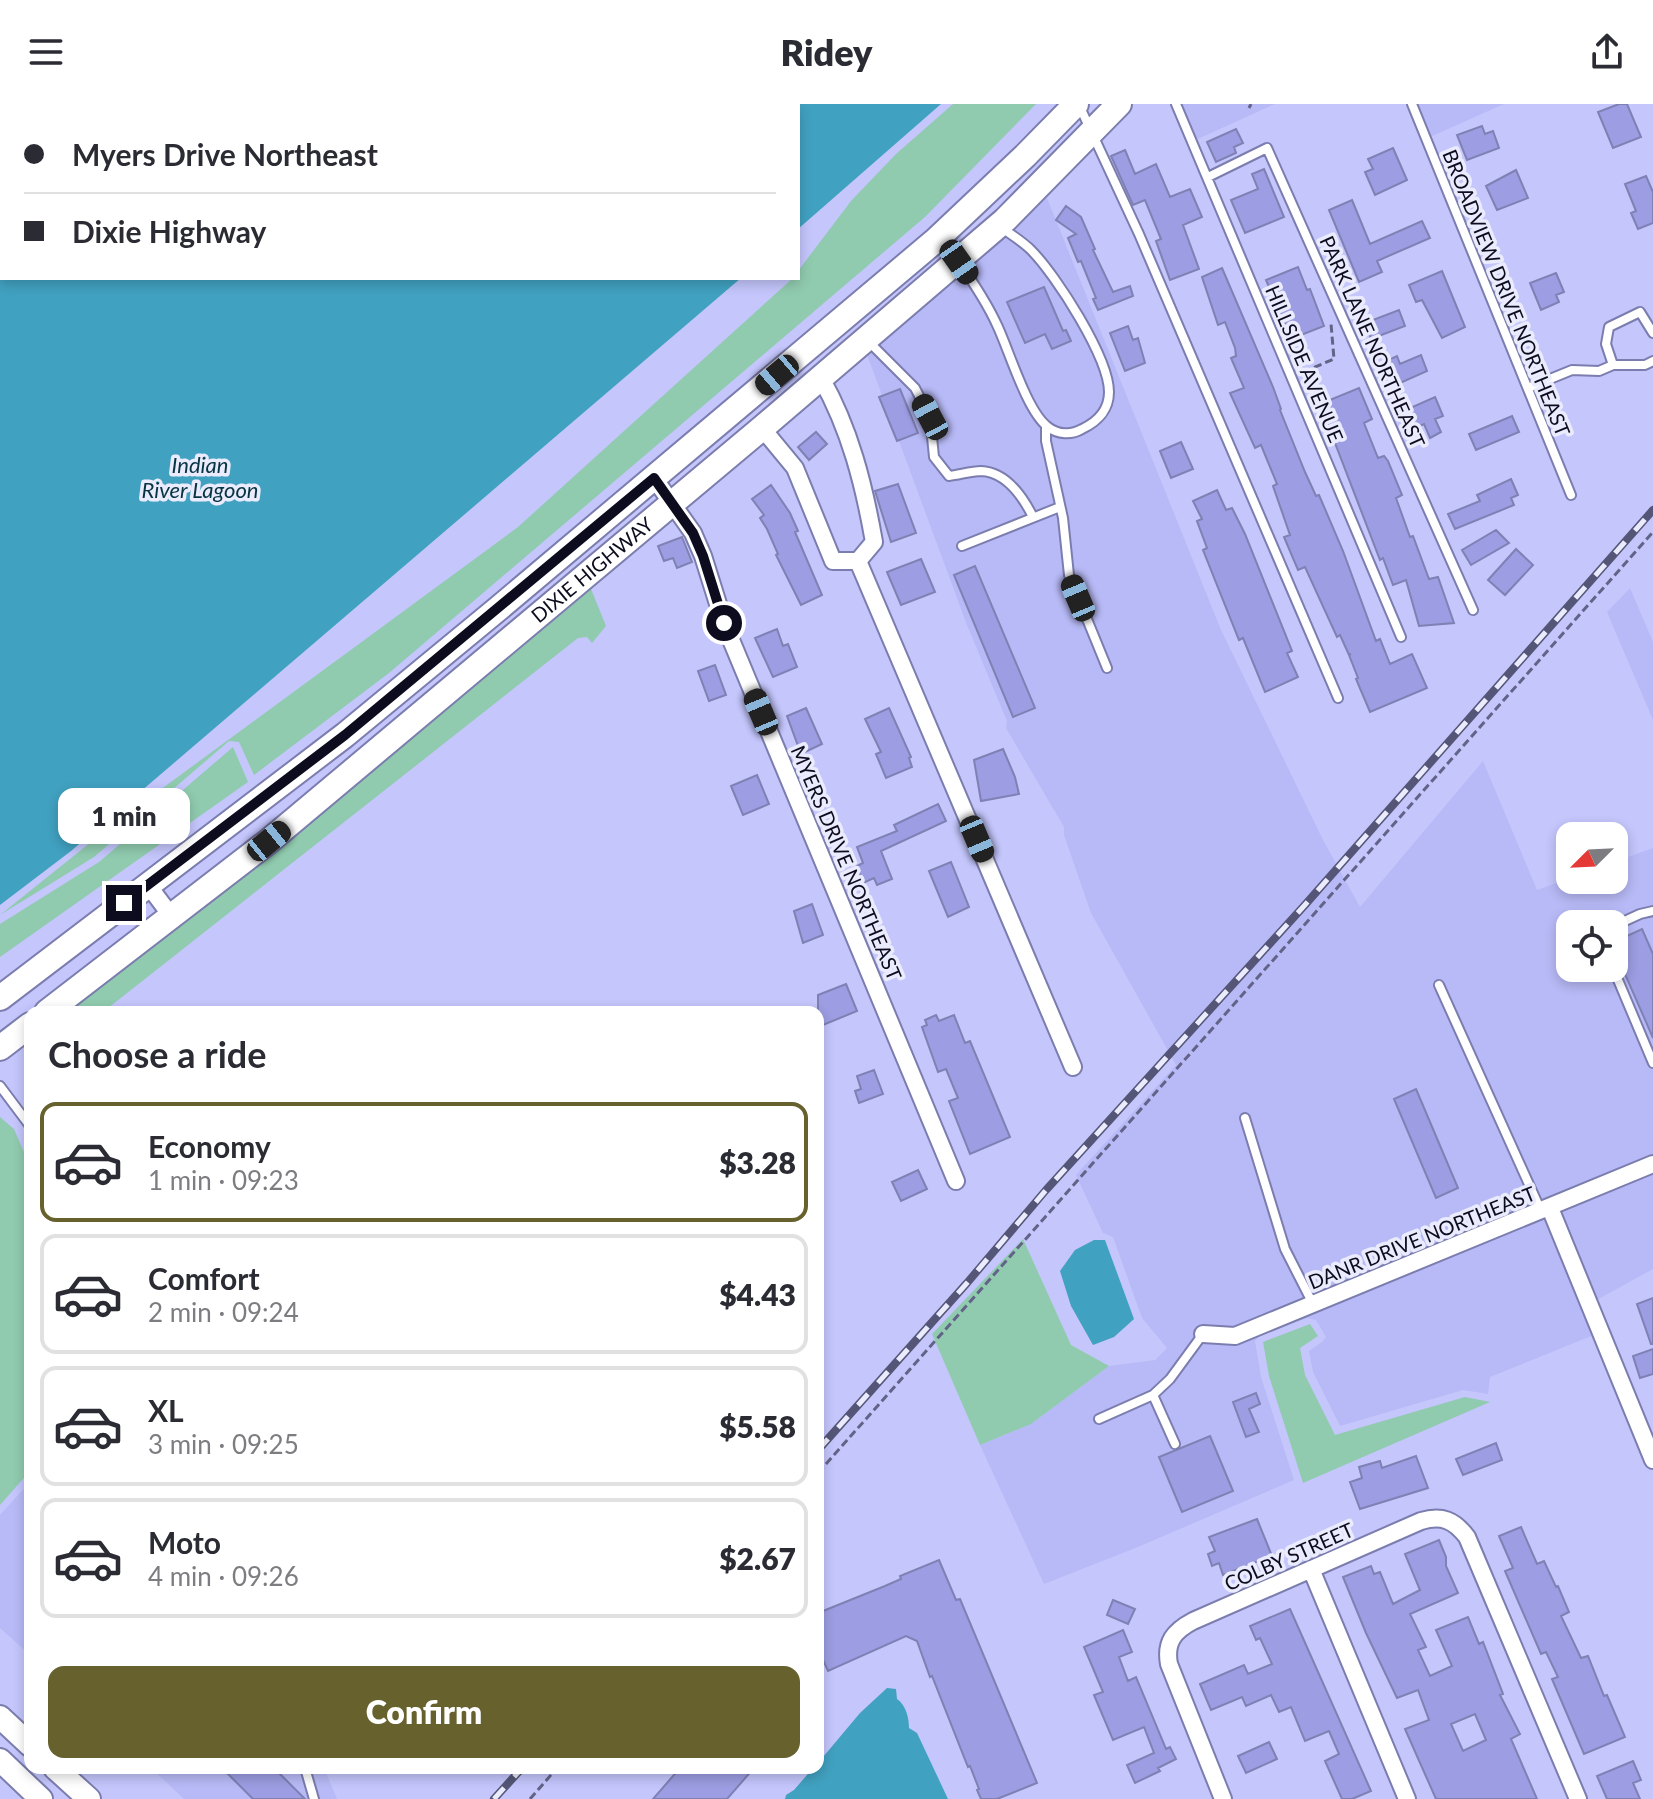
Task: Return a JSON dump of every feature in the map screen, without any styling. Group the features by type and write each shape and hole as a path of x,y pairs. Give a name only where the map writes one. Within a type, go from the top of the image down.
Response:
{"main road":[{"name":"DIXIE HIGHWAY","path":"0,998 345,735 936,240 1077,104"},
{"name":"DIXIE HIGHWAY","path":"55,1006 172,917 366,761 867,340 999,225 1119,104"},
{"path":"0,1048 24,1030"},
{"path":"0,1717 24,1739"},
{"path":"0,1760 41,1799"},
{"path":"62,1774 89,1799"}],"street":[{"path":"936,240 959,262"},
{"path":"762,428 795,468 833,561 858,561 874,542 865,487 836,404 821,378"},
{"name":"MYERS DRIVE NORTHEAST","path":"654,478 693,533 703,556 724,623 956,1181"},
{"path":"858,561 1073,1067"},
{"path":"148,885 172,917"},
{"name":"DANR DRIVE NORTHEAST","path":"1203,1334 1235,1336 1653,1164"},
{"path":"1546,1210 1653,1460"},
{"name":"COLBY STREET","path":"1223,1799 1169,1664 1167,1654 1171,1639 1182,1627 1434,1517 1452,1522 1467,1537 1578,1799"},
{"path":"1311,1569 1407,1799"}],"lane":[{"path":"1077,104 1139,234 1338,698"},
{"name":"HILLSIDE AVENUE","path":"1176,104 1401,637"},
{"name":"BROADVIEW DRIVE NORTHEAST","path":"1412,104 1571,495"},
{"name":"PARK LANE NORTHEAST","path":"1208,177 1267,148 1473,610"},
{"path":"959,262 996,322 1030,402 1046,426 1058,433 1075,433 1100,418 1106,409 1110,391 1097,350 1065,294 1032,250 999,225"},
{"path":"1613,365 1606,344 1609,327 1640,312 1653,333"},
{"path":"867,340 915,388 930,417 934,457 949,476 983,471 1007,481 1025,500 1033,517"},
{"path":"1528,388 1572,370 1599,371 1613,365 1645,365 1653,361"},
{"path":"1046,426 1069,575 1107,668"},
{"path":"962,546 1060,507"},
{"path":"1628,920 1653,911"},
{"path":"1619,982 1653,1063"},
{"path":"1439,985 1546,1210"},
{"path":"0,1086 24,1118"},
{"path":"1245,1118 1285,1249 1313,1305"},
{"path":"1099,1419 1153,1395 1170,1379 1203,1334"},
{"path":"1153,1395 1175,1444"},
{"path":"307,1774 314,1799"}],"path":[{"path":"1292,377 1334,359 1328,285"},
{"path":"824,1466 1653,532"},
{"path":"530,1799 552,1774"}],"shaded area":[{"path":"1171,104 1275,104 1189,143"},
{"path":"1416,104 1504,104 1430,137"},
{"path":"1045,193 1221,630 1323,840 1360,907 1483,761 1537,890 1556,883 1556,894 1628,894 1628,857 1653,848 1653,1269 1593,1302 1606,1330 1490,1377 1488,1394 1463,1390 1340,1426 1313,1372 1309,1351 1326,1337 1316,1320 1307,1318 1260,1335 1255,1341 1261,1377 1294,1480 1044,1584 980,1445 1031,1424 1109,1366 1155,1360 1167,1348 1142,1318 1113,1237 1103,1233 1076,1175 1176,1065 1091,913 1064,827 1006,728 1007,721 967,625 866,352"},
{"path":"1630,588 1653,642 1653,720 1607,612"},
{"path":"24,1489 24,1650 0,1628 0,1515"},
{"path":"157,1774 327,1774 337,1799 184,1799"}],"green space":[{"path":"953,104 1036,104 925,217 389,673 254,775 239,742 229,741 94,857 0,915 111,826 518,527 791,280 800,280 800,268 851,201 896,154"},
{"path":"589,584 606,626 592,643 587,637 578,638 111,1006 68,1006"},
{"path":"233,747 248,782 0,957 0,924 99,862"},
{"path":"0,1117 14,1129 24,1152 24,1478 0,1505"},
{"path":"1023,1239 1071,1345 1109,1366 1031,1424 980,1445 932,1334"},
{"path":"1310,1324 1318,1336 1300,1348 1305,1375 1335,1435 1465,1397 1490,1402 1303,1483 1269,1376 1263,1342"}],"water":[{"name":"Indian River Lagoon","path":"800,104 941,104 800,227"},
{"name":"Indian River Lagoon","path":"0,280 739,280 71,851 0,905"},
{"path":"1094,1240 1105,1240 1134,1319 1114,1337 1093,1345 1071,1306 1060,1271 1075,1250"},
{"path":"887,1688 896,1689 909,1728 917,1733 948,1799 785,1799 808,1774 824,1774 824,1756 860,1713"}],"building":[{"path":"1627,104 1641,137 1613,148 1598,112"},
{"path":"1482,126 1485,134 1493,131 1499,148 1467,160 1457,135"},
{"path":"1236,129 1243,143 1234,147 1236,153 1216,162 1207,142"},
{"path":"1393,148 1407,180 1375,195 1365,172 1373,169 1368,159"},
{"path":"1125,150 1135,174 1156,164 1170,197 1190,189 1202,217 1183,225 1199,269 1170,280 1156,241 1161,239 1145,200 1133,205 1111,156"},
{"path":"1264,169 1284,217 1245,233 1231,200 1258,189 1252,174"},
{"path":"1516,170 1528,198 1497,210 1486,186"},
{"path":"1646,176 1653,192 1653,223 1638,229 1631,213 1636,211 1625,184"},
{"path":"1352,200 1370,244 1422,221 1430,238 1377,261 1382,272 1359,282 1329,210"},
{"path":"1066,206 1081,217 1113,292 1130,286 1133,296 1098,310 1081,261 1078,262 1068,238 1076,234 1056,220"},
{"path":"1298,267 1324,326 1291,339 1266,280"},
{"path":"1222,268 1305,472 1316,496 1319,495 1343,551 1376,641 1380,639 1390,664 1412,654 1427,688 1370,712 1340,635 1337,637 1305,567 1298,570 1284,537 1290,535 1273,486 1277,484 1261,445 1255,448 1230,393 1244,388 1231,358 1236,356 1235,348 1225,322 1218,325 1202,277"},
{"path":"1442,271 1465,327 1442,338 1422,300 1416,302 1409,285"},
{"path":"1556,273 1564,292 1556,295 1559,302 1541,310 1530,283"},
{"path":"1044,287 1063,331 1066,330 1071,341 1052,349 1045,334 1025,343 1007,302"},
{"path":"1399,310 1405,326 1371,339 1365,323"},
{"path":"1128,326 1133,340 1138,338 1145,363 1125,371 1110,333"},
{"path":"1421,355 1427,371 1389,388 1381,371 1387,369 1384,362 1397,356 1400,364"},
{"path":"1359,388 1372,419 1364,423 1378,458 1384,456 1388,461 1402,495 1396,498 1410,537 1413,536 1429,579 1438,577 1454,623 1419,626 1406,580 1393,585 1383,558 1380,560 1320,404"},
{"path":"900,389 918,433 897,441 879,397"},
{"path":"1435,397 1443,416 1435,419 1441,432 1430,438 1424,424 1416,428 1408,409"},
{"path":"1512,416 1519,432 1476,450 1469,434"},
{"path":"816,432 827,444 809,460 798,447"},
{"path":"1181,442 1193,469 1171,478 1160,451"},
{"path":"1511,479 1518,495 1511,498 1514,505 1455,529 1448,514 1480,501 1477,495"},
{"path":"898,484 916,533 891,542 875,491"},
{"path":"771,485 790,513 822,595 801,605 760,518 764,515 752,499"},
{"path":"1217,490 1226,510 1232,508 1245,534 1292,651 1287,653 1298,677 1265,692 1243,638 1239,640 1203,550 1207,548 1197,521 1202,519 1193,501"},
{"path":"1496,530 1509,543 1471,565 1462,550"},
{"path":"682,537 692,562 677,568 673,558 664,561 658,546"},
{"path":"1516,549 1533,565 1505,595 1488,580"},
{"path":"921,559 935,592 901,605 887,572"},
{"path":"975,566 1035,708 1013,717 954,575"},
{"path":"777,629 783,646 788,644 797,667 773,677 755,638"},
{"path":"715,665 726,695 709,701 698,671"},
{"path":"806,708 822,744 801,754 787,716"},
{"path":"889,708 911,757 912,767 886,778 876,754 881,752 865,719"},
{"path":"1003,749 1019,794 981,801 974,760"},
{"path":"757,775 769,804 743,815 731,786"},
{"path":"938,804 946,821 881,851 892,879 877,885 874,878 863,883 857,866 863,863 857,847 897,831 894,825"},
{"path":"951,862 969,907 948,917 929,871"},
{"path":"812,904 823,935 803,943 794,911"},
{"path":"1642,929 1653,954 1653,1038 1628,981 1628,936"},
{"path":"846,984 857,1011 824,1025 824,1006 818,1006 818,995"},
{"path":"936,1015 939,1021 954,1015 965,1043 970,1041 1010,1137 970,1154 949,1101 958,1098 946,1069 938,1072 922,1027 927,1025 925,1020"},
{"path":"874,1070 883,1094 859,1103 855,1091 861,1089 857,1076"},
{"path":"1416,1089 1458,1188 1436,1198 1394,1099"},
{"path":"918,1170 927,1189 901,1201 892,1182"},
{"path":"1653,1298 1653,1344 1651,1344 1637,1304"},
{"path":"1653,1349 1653,1374 1640,1378 1633,1356"},
{"path":"1256,1393 1260,1404 1249,1409 1259,1432 1246,1437 1233,1402"},
{"path":"1210,1436 1233,1491 1182,1512 1159,1457"},
{"path":"1496,1443 1502,1460 1463,1475 1456,1459"},
{"path":"1416,1456 1428,1488 1360,1509 1350,1482 1362,1478 1359,1467 1380,1461 1382,1468"},
{"path":"1257,1519 1272,1556 1223,1575 1219,1563 1212,1566 1208,1554 1215,1551 1209,1537"},
{"path":"1521,1527 1537,1564 1544,1561 1558,1586 1569,1612 1561,1616 1581,1658 1588,1656 1625,1737 1584,1754 1552,1679 1558,1677 1546,1652 1541,1654 1505,1571 1513,1568 1499,1536"},
{"path":"1439,1540 1458,1593 1410,1614 1426,1647 1418,1650 1430,1676 1452,1666 1436,1630 1468,1617 1479,1644 1483,1642 1503,1694 1500,1695 1520,1734 1511,1739 1537,1799 1436,1799 1405,1729 1429,1720 1418,1690 1397,1698 1343,1577 1371,1566 1374,1574 1380,1572 1393,1604 1420,1590 1405,1554","holes":["1475,1714 1486,1740 1463,1751 1451,1724"]},
{"path":"939,1560 956,1600 960,1599 1037,1783 997,1799 981,1799 917,1641 906,1636 828,1671 824,1662 824,1611 901,1579 900,1576"},
{"path":"1113,1600 1135,1609 1128,1624 1107,1615"},
{"path":"1290,1609 1371,1791 1352,1799 1342,1799 1325,1761 1339,1754 1329,1731 1305,1741 1291,1707 1279,1712 1271,1695 1246,1706 1242,1697 1211,1710 1200,1684 1244,1665 1248,1674 1272,1664 1260,1638 1256,1640 1250,1626"},
{"path":"1123,1630 1132,1652 1119,1657 1128,1681 1136,1677 1166,1749 1170,1747 1176,1759 1135,1783 1127,1765 1154,1753 1144,1727 1113,1740 1094,1695 1103,1692 1084,1647"},
{"path":"1269,1742 1277,1759 1246,1773 1238,1756"},
{"path":"1633,1761 1641,1780 1633,1783 1640,1799 1607,1799 1597,1776"},
{"path":"228,1774 280,1774 305,1799 253,1799"},
{"path":"675,1774 749,1774 727,1799 653,1799"}],"railway":[{"path":"824,1443 1653,510"},
{"path":"494,1799 517,1774"}],"route":[{"path":"124,903 345,735 654,478 693,533 724,623"}]}
